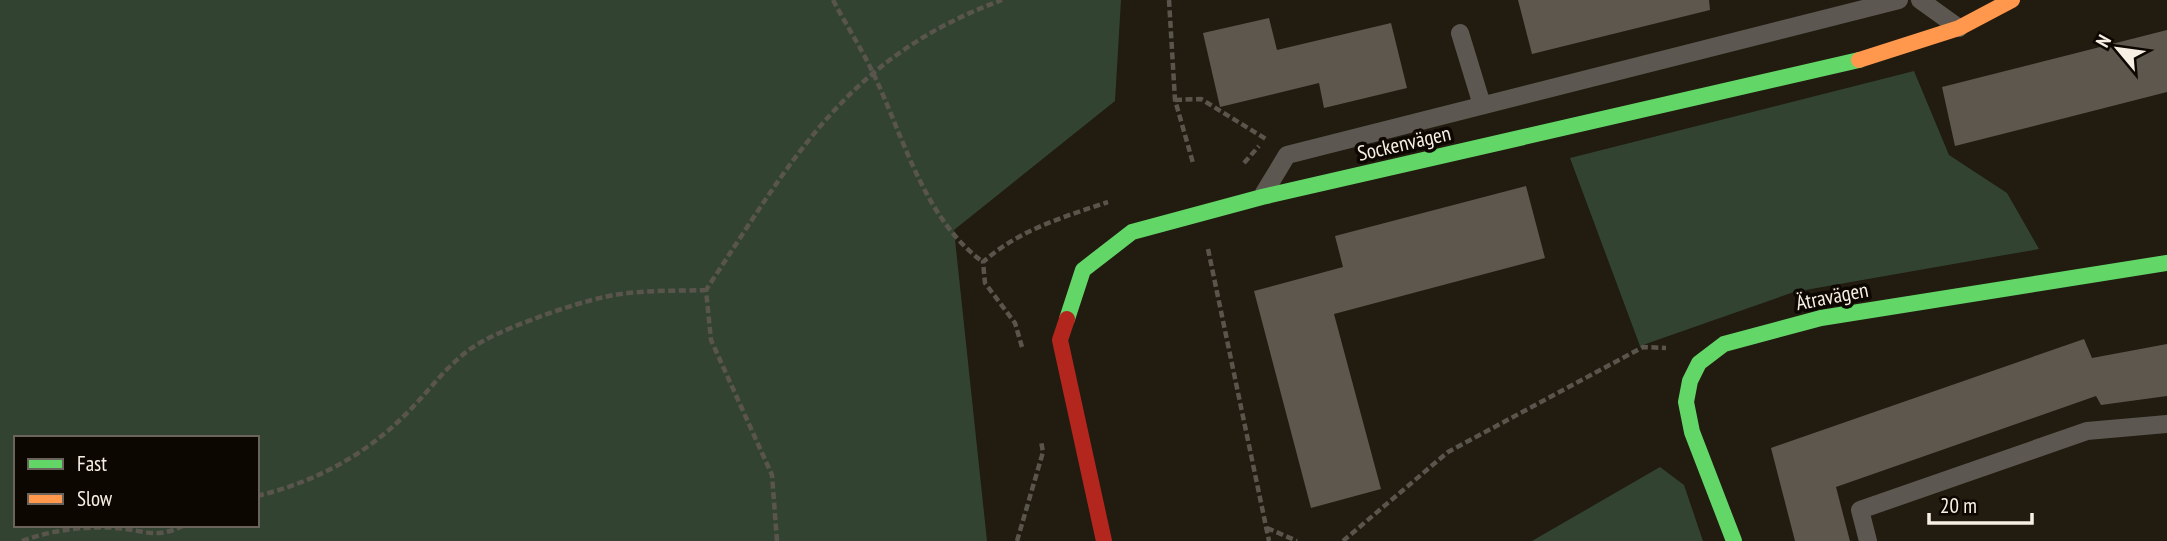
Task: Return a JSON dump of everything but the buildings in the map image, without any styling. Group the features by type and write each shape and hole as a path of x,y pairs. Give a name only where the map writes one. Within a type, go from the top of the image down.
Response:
{"street":[{"name":"Sockenvägen","path":"1104,541 1060,340 1083,270 1132,232 1262,197 1862,59 1959,28 2012,0"},
{"name":"Ätravägen","path":"1699,363 1724,344 1821,318 2167,263"},
{"path":"1699,363 1690,381 1686,402 1692,432 1734,541"}],"lane":[{"path":"1262,197 1287,155 1837,8 1899,0"},
{"path":"1920,0 1959,28"},
{"path":"1460,33 1482,105"},
{"path":"1868,541 1860,510 2087,430 2167,424"}],"path":[{"path":"833,0 874,73 924,187 961,246 983,261"},
{"path":"777,541 772,475 711,340 706,290 802,145 838,103 903,49 972,11 1002,0"},
{"path":"1169,0 1175,100 1193,163"},
{"path":"1175,100 1201,99 1266,139"},
{"path":"1208,249 1269,541"},
{"path":"259,495 324,474 368,448 409,412 443,370 484,340 546,316 620,294 706,290"},
{"path":"1343,541 1448,452 1643,347 1665,347 1699,363"},
{"path":"22,541 72,528 117,528 163,538 182,527"},
{"path":"1266,527 1297,541"}],"green space":[{"path":"0,0 1121,0 1115,101 954,230 987,541 0,541"},
{"path":"1914,71 1949,155 2007,193 2039,249 1794,292 1640,346 1570,158"},
{"path":"1660,467 1684,485 1703,541 1532,541"}],"traffic: fast":[{"path":"1067,319 1083,270 1132,232 1262,197 1859,60"},
{"path":"1734,541 1692,432 1686,402 1690,381 1699,363 1724,344 1821,318 2167,263"}],"traffic: slow":[{"path":"1859,60 1959,28 2012,0"}],"traffic: jam":[{"path":"1067,319 1060,340 1104,541"}]}
